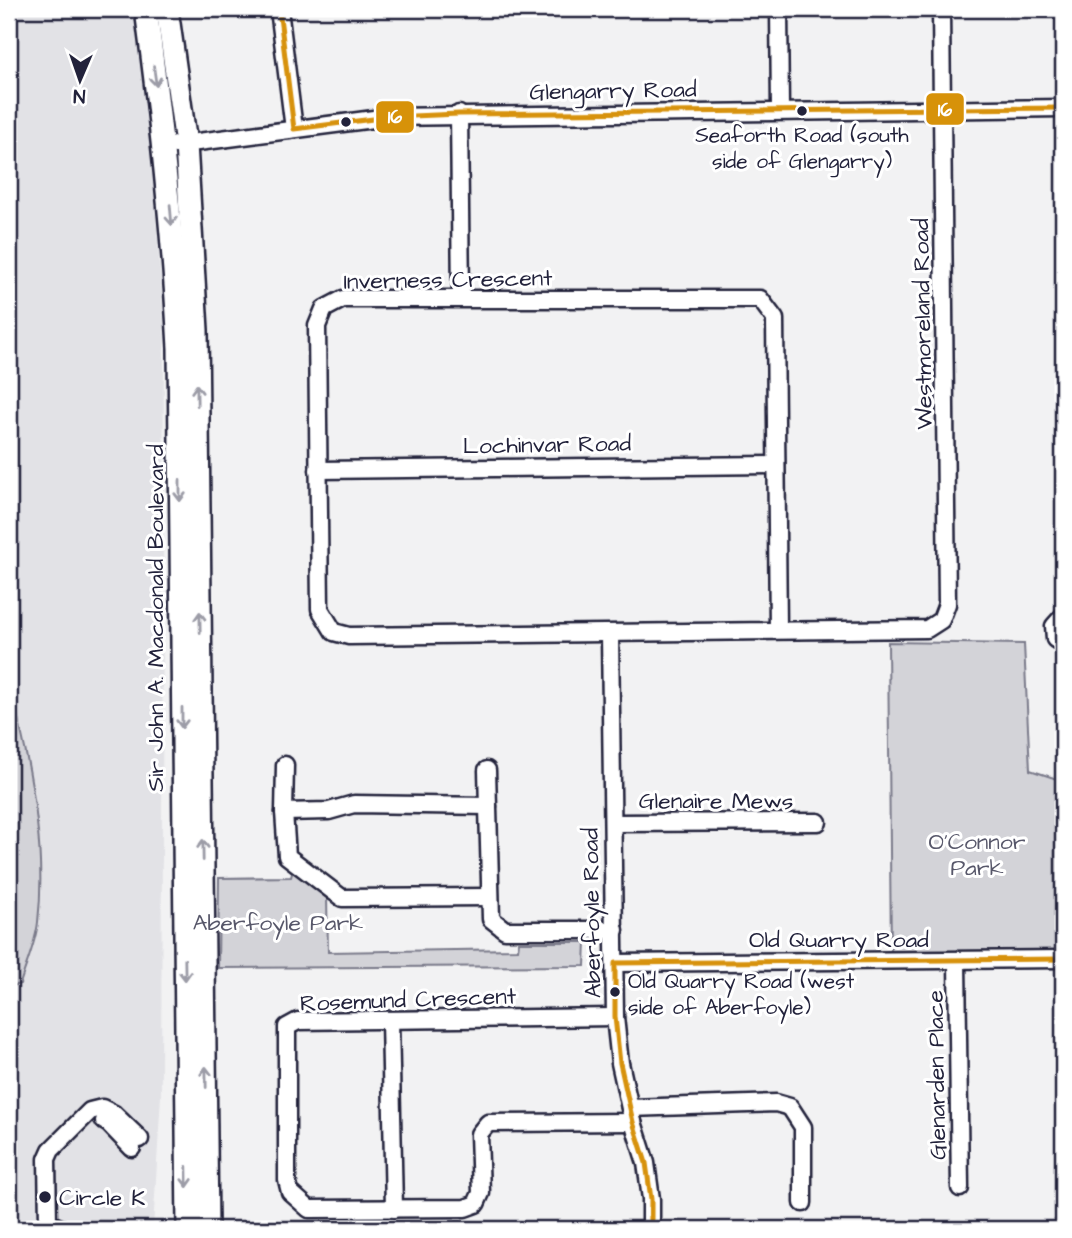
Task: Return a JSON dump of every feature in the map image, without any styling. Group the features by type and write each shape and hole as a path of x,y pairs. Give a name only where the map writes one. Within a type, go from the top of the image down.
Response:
{"main road":[{"name":"Sir John A. Macdonald Boulevard","path":"146,9 164,147 179,348 188,1229"},
{"name":"Sir John A. Macdonald Boulevard","path":"167,9 186,144 197,330 209,1225"}],"street":[{"path":"279,9 293,129"},
{"path":"779,9 780,110"},
{"name":"Westmoreland Road","path":"927,629 941,620 947,604 941,9"},
{"name":"Glengarry Road","path":"164,147 389,117 1063,108"},
{"path":"459,114 461,298"},
{"name":"Inverness Crescent","path":"778,631 775,319 760,299 344,299 324,309 317,326 320,609 334,632 349,636 610,634 927,629"},
{"name":"Lochinvar Road","path":"318,470 776,465"},
{"path":"1063,616 1054,626 1055,639 1063,644"},
{"name":"Aberfoyle Road","path":"610,634 615,1017 620,1063 631,1115 646,1163 651,1199 651,1229"},
{"path":"285,765 287,856 342,898 489,897"},
{"path":"487,770 491,919 505,930 615,930"},
{"path":"284,812 330,811 354,804 488,806"},
{"name":"Glenaire Mews","path":"613,823 818,822"},
{"name":"Old Quarry Road","path":"615,963 1063,959"},
{"name":"Glenarden Place","path":"957,961 960,1188"},
{"name":"Rosemund Crescent","path":"615,1017 298,1021 287,1027 287,1181 290,1192 309,1209 465,1208 475,1204 481,1193 479,1134 488,1123 631,1115"},
{"path":"390,1020 394,1209"},
{"path":"631,1115 776,1103 790,1107 803,1127 803,1203"},
{"path":"63,1229 57,1217 58,1157 91,1121 100,1119 136,1144"}],"shaded area":[{"path":"9,9 138,9 164,326 161,1096 153,1229 9,1229"}],"green space":[{"name":"O'Connor Park","path":"888,642 1024,644 1030,770 1063,781 1063,951 891,953"},
{"path":"9,683 34,801 40,893 37,930 20,984 9,987"},
{"name":"Aberfoyle Park","path":"293,870 327,897 328,952 518,949 519,942 586,942 585,966 218,968 219,878 291,877"}],"transit line":[{"name":"16","path":"279,9 294,129 389,117 459,114 1063,108"},
{"name":"16","path":"651,1229 651,1199 646,1163 633,1122 620,1063 615,1017 615,963 1063,959"}],"place":[{"name":"Seaforth Road (south side of Glengarry)","path":"802,111"},
{"name":"Old Quarry Road (west side of Aberfoyle)","path":"615,992"},
{"name":"Circle K","path":"45,1197"}]}
